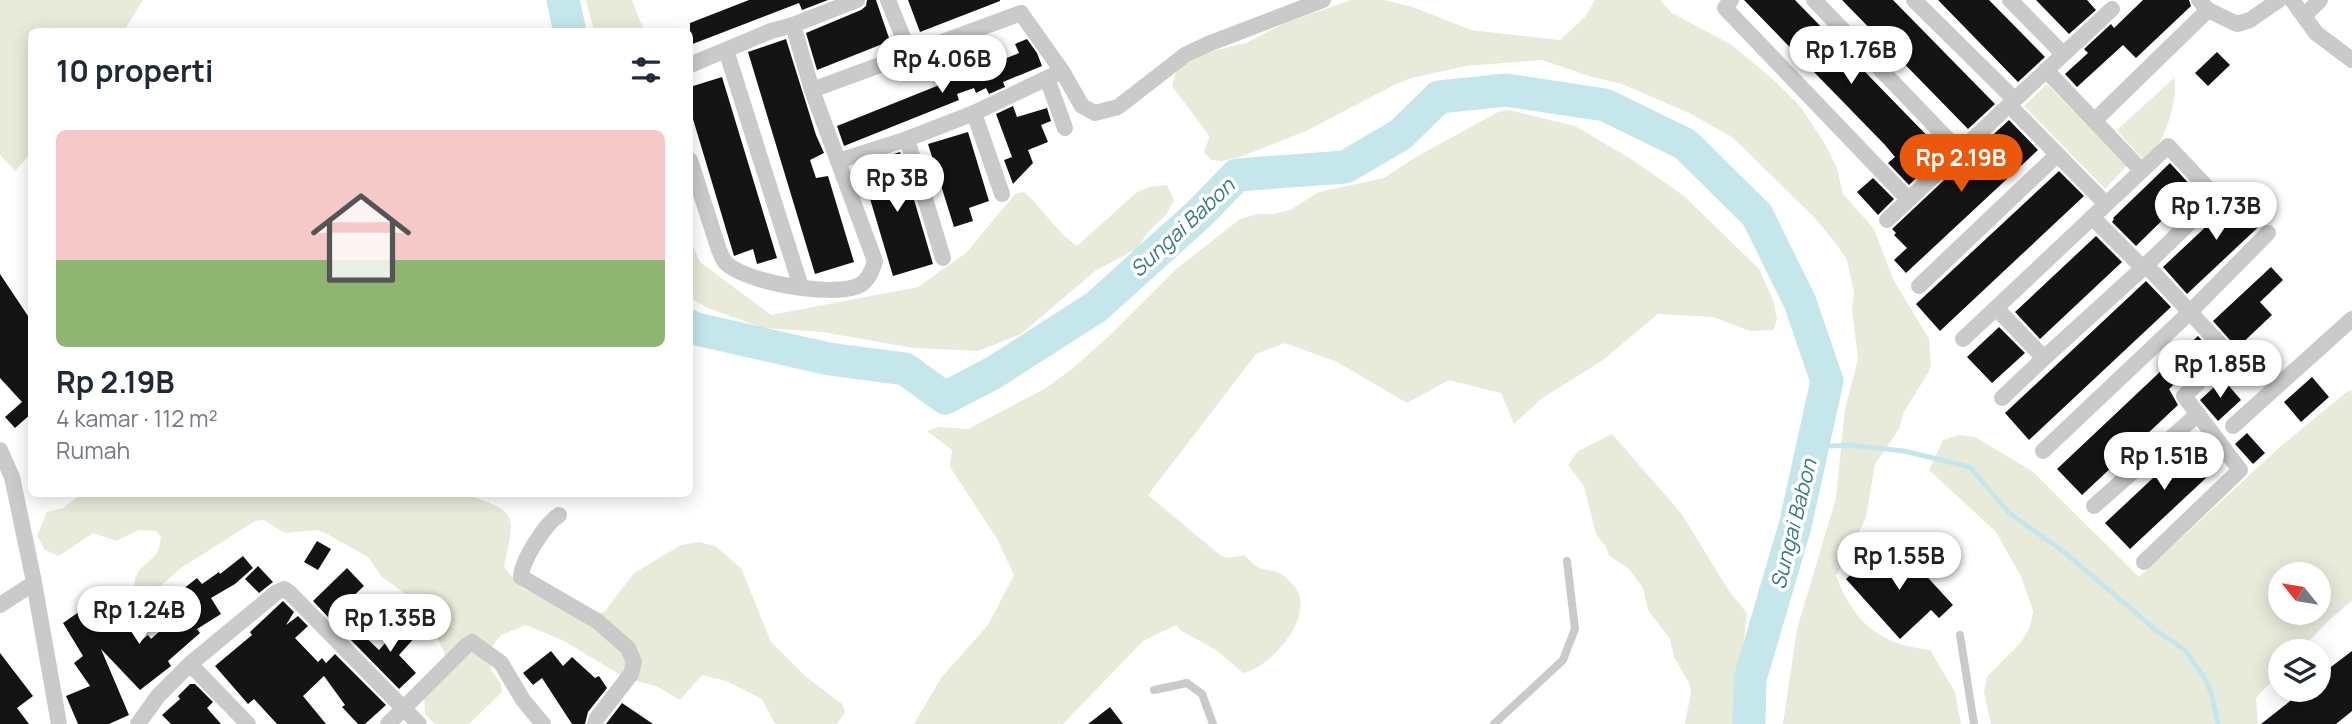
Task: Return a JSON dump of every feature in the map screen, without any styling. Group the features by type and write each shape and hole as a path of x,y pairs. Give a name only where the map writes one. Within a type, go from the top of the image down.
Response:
{"street":[{"path":"693,64 771,31 857,0"},
{"path":"888,0 910,55"},
{"path":"812,90 910,55 1016,6 1054,75 1082,106 1095,113 1118,107 1185,55 1323,0"},
{"path":"1731,0 1725,8 1815,105 1908,199"},
{"path":"1814,0 1959,150"},
{"path":"1914,0 2106,204"},
{"path":"2010,0 2063,54"},
{"path":"2094,121 2203,5 2238,24 2250,20 2279,0"},
{"path":"2292,0 2316,33 2352,60"},
{"path":"2304,16 2320,0"},
{"path":"1887,220 2063,54 2112,3"},
{"path":"693,169 726,264 765,282 836,291 860,286 871,275 875,261 812,90 793,25"},
{"path":"726,50 802,287"},
{"path":"2046,69 2141,170"},
{"path":"838,161 907,139 974,113 1054,75"},
{"path":"1054,75 1065,128"},
{"path":"974,113 1002,194"},
{"path":"907,139 943,258"},
{"path":"1963,339 2168,146 2216,197 2002,398"},
{"path":"1919,286 2057,155"},
{"path":"2092,217 2145,266 2229,354 2184,396 2240,470 2144,562"},
{"path":"2043,451 2190,312 2268,233"},
{"path":"1996,308 2044,358"},
{"path":"2233,426 2352,319"},
{"path":"2094,506 2198,414"},
{"path":"0,450 12,477 59,724"},
{"path":"559,515 549,524 533,548 520,577 597,621 628,648 634,662 631,674 595,724"},
{"path":"0,605 34,583"},
{"path":"138,724 158,696 190,664 284,589 419,724"},
{"path":"388,724 473,642 501,663 523,699 543,724"},
{"path":"190,664 248,724"}],"lane":[{"path":"1494,724 1563,660 1575,629 1567,561"},
{"path":"1960,635 1974,724"},
{"path":"1154,690 1187,683 1202,694 1213,724"}],"green space":[{"path":"0,0 143,0 126,28 28,28 28,156 15,171 0,155"},
{"path":"586,0 632,0 643,28 593,28"},
{"path":"1351,0 1384,0 1413,7 1471,30 1560,40 1585,17 1595,0 1660,0 1672,13 1732,45 1800,106 1837,168 1843,194 1874,229 1893,279 1929,339 1931,365 1904,412 1899,429 1875,464 1866,518 1836,576 1852,607 1871,629 1896,643 1930,650 1955,692 1961,724 1783,724 1797,629 1836,498 1845,409 1858,359 1852,309 1854,293 1847,260 1816,219 1732,137 1689,113 1622,84 1542,60 1466,66 1412,78 1306,131 1240,157 1211,160 1204,152 1208,134 1172,86 1177,69 1209,52 1246,43 1285,23"},
{"path":"2174,78 2175,94 2168,124 2156,148 2144,160 2118,129"},
{"path":"2047,84 2127,166 2105,189 2024,106"},
{"path":"1509,110 1575,126 1631,159 1684,196 1759,269 1773,300 1777,318 1774,330 1750,331 1713,317 1658,314 1603,360 1541,399 1514,424 1501,393 1449,380 1407,403 1337,362 1285,343 1256,354 1148,495 1220,555 1228,558 1244,555 1256,566 1283,575 1294,586 1300,598 1300,611 1296,625 1278,651 1254,669 1243,673 1216,650 1180,630 1176,625 1143,641 1063,724 914,724 941,678 988,625 1014,575 996,537 950,467 952,450 927,431 939,427 968,429 1046,388 1108,337 1175,270 1240,219 1290,210 1319,192 1384,178 1416,157 1500,111"},
{"path":"1167,185 1174,200 1166,215 1147,233 1138,248 1095,271 1021,334 978,351 914,348 822,332 764,328 708,308 693,300 693,246 700,262 771,315 918,287 966,253 1015,194 1024,192 1077,246 1137,192 1149,187"},
{"path":"2348,391 2352,391 2352,601 2331,618 2331,562 2268,562 2268,625 2324,625 2311,639 2268,639 2268,685 2256,698 2258,724 1991,724 1984,693 1987,677 2022,641 2030,627 2033,611 2021,576 1996,532 1929,470 1943,440 1959,435 1975,437 2032,471 2139,577 2282,445"},
{"path":"1612,434 1681,513 1729,591 1747,613 1734,724 1685,724 1691,692 1689,683 1674,657 1670,639 1648,610 1643,588 1628,568 1609,556 1596,534 1584,486 1568,465 1578,451"},
{"path":"78,497 474,497 496,506 509,517 510,535 504,567 522,588 580,617 589,618 605,611 634,573 681,545 699,542 715,546 741,568 771,642 805,676 842,704 845,712 837,724 775,724 762,699 726,681 702,675 680,700 658,687 624,677 564,641 526,625 501,635 490,649 491,670 501,684 502,692 469,724 435,724 425,714 424,695 440,672 445,654 421,605 382,577 368,557 317,530 285,533 264,520 255,521 181,568 156,590 135,588 138,572 158,550 161,537 156,531 139,530 116,541 93,533 59,556 45,550 37,536 47,512 63,508"}],"building":[{"path":"749,0 828,0 802,10 799,3 693,44 693,28 690,28 690,23"},
{"path":"867,0 876,0 890,41 817,70 806,33 861,10 866,6"},
{"path":"908,0 1000,0 1000,1 920,32"},
{"path":"1744,0 1795,0 1943,152 1909,185 1888,163 1895,157 1885,145"},
{"path":"1842,0 1893,0 1995,104 1968,129"},
{"path":"1938,0 1989,0 2045,57 2018,82"},
{"path":"2036,0 2087,0 2096,10 2069,34"},
{"path":"2143,0 2189,0 2191,6 2136,58 2123,45 2077,87 2065,74 2088,53 2084,49 2111,24 2114,28"},
{"path":"786,39 824,153 810,160 816,178 828,176 854,262 815,274 748,52"},
{"path":"1027,39 1042,66 1003,82 1005,87 989,94 986,88 976,93 974,88 957,94 959,100 844,146 837,126 1019,53 1015,44"},
{"path":"2217,52 2230,65 2208,86 2195,73"},
{"path":"722,77 777,258 757,264 753,249 734,256 693,119 693,86"},
{"path":"1013,106 1017,117 1047,108 1051,121 1041,125 1048,142 1028,150 1033,163 1013,184 1004,160 1012,157 996,114"},
{"path":"2009,120 2038,150 1906,273 1894,260 1907,248 1894,235 1896,233 1892,229 1958,167 1962,171 1986,148 1983,144"},
{"path":"968,132 989,201 969,208 973,221 954,227 928,144"},
{"path":"900,152 933,264 893,276 860,165"},
{"path":"2170,163 2194,189 2136,246 2112,222 2113,218"},
{"path":"2059,171 2084,196 1940,331 1916,304"},
{"path":"1873,178 1894,199 1878,215 1857,192"},
{"path":"2245,190 2270,216 2187,294 2163,267"},
{"path":"2096,236 2122,262 2040,339 2015,312"},
{"path":"2271,267 2283,280 2260,302 2272,315 2237,348 2213,321"},
{"path":"0,274 28,316 28,417 15,428 5,417 22,402 0,378"},
{"path":"2146,281 2171,307 2029,440 2005,413"},
{"path":"1999,327 2025,353 1992,383 1967,357"},
{"path":"2198,336 2210,350 2169,389 2178,405 2082,495 2057,469"},
{"path":"2312,377 2329,397 2301,422 2284,402"},
{"path":"2223,379 2241,400 2218,421 2200,400"},
{"path":"2247,433 2265,453 2253,464 2235,444"},
{"path":"2200,434 2222,463 2130,549 2105,523"},
{"path":"317,541 331,549 318,570 304,562"},
{"path":"1898,545 1953,605 1939,618 1931,610 1900,639 1846,579 1860,566 1867,575"},
{"path":"243,556 253,568 235,584 211,598 221,614 197,629 200,633 168,661 171,666 140,690 101,649 129,715 109,724 78,724 66,696 90,686 74,663 83,656 63,623 89,605 103,626 124,613 141,641 148,635 151,639 178,615 168,601 197,578 202,584"},
{"path":"258,566 273,582 259,593 245,579"},
{"path":"347,568 364,586 348,601 346,599 329,618 313,601"},
{"path":"283,601 294,612 286,625 298,616 308,626 295,638 318,662 322,658 326,663 335,654 386,705 365,724 358,724 342,707 345,705 324,676 303,696 326,724 277,724 254,699 248,704 215,666 252,635 250,632"},
{"path":"404,622 417,635 399,655 416,673 399,689 350,639 358,630 379,650"},
{"path":"551,651 563,666 572,657 595,678 599,676 607,688 588,712 585,724 572,724 542,678 533,685 523,673"},
{"path":"2352,651 2352,711 2336,724 2261,724 2289,702 2331,702 2331,667"},
{"path":"0,653 33,696 17,708 29,724 0,724"},
{"path":"190,684 195,684 213,702 207,708 221,724 171,724 162,715 180,699 178,696"},
{"path":"622,703 653,724 606,724"},
{"path":"1110,707 1123,724 1088,724"}],"waterway":[{"name":"Sungai Babon","path":"563,0 569,28"},
{"name":"Sungai Babon","path":"693,328 829,359 905,369 945,398 993,373 1096,307 1200,213 1237,175 1345,167 1400,135 1439,97 1506,90 1605,105 1685,144 1757,215 1800,302 1827,381 1795,526 1750,679 1749,724"},
{"path":"1812,447 1849,445 1904,451 1970,467 2009,513 2064,552 2157,631 2185,650 2211,692 2218,724"}]}
